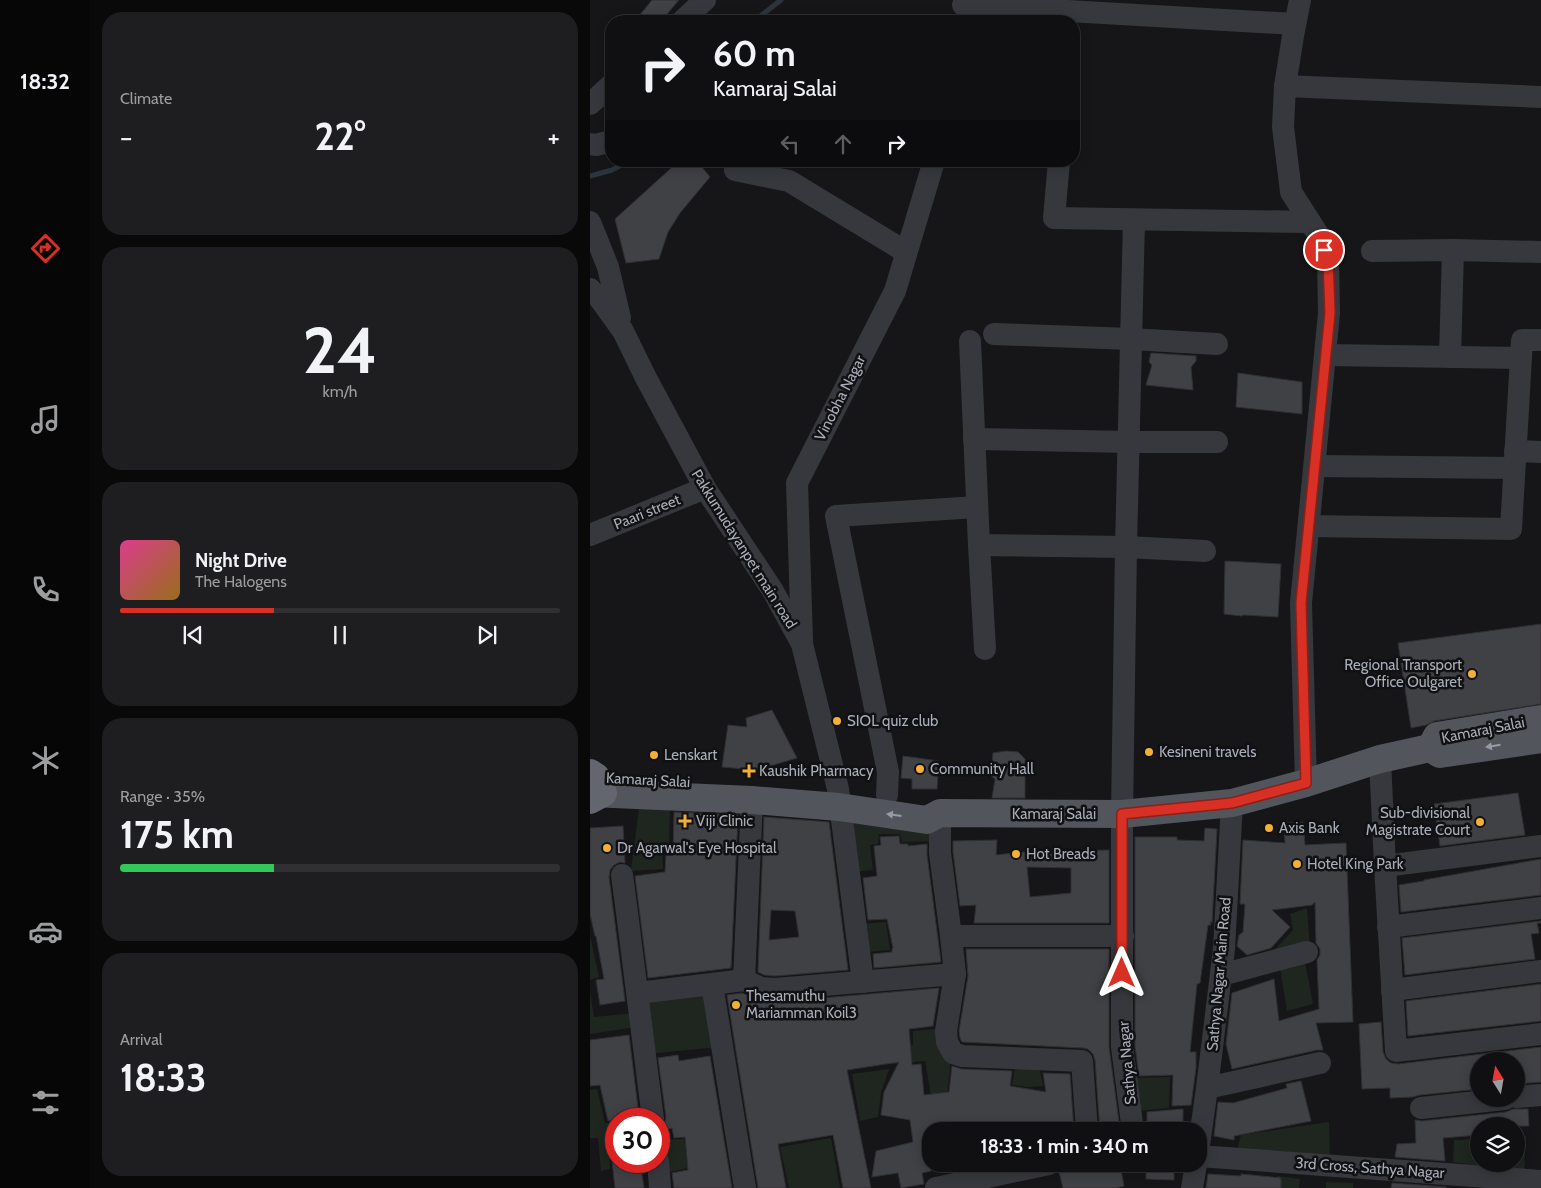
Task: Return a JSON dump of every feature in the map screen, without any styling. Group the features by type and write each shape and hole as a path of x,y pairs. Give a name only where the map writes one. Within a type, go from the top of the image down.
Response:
{"main road":[{"name":"Kamaraj Salai","path":"1430,748 1437,736 1541,719"},
{"name":"Kamaraj Salai","path":"593,786 839,798 927,820 940,813 1122,814 1232,803 1306,783 1380,759 1430,748 1440,754 1541,739"},
{"name":"Kamaraj Salai","path":"593,786 752,800 887,795 930,802 940,813"}],"street":[{"path":"689,15 705,0"},
{"path":"1300,0 1285,86 1283,127 1291,192 1321,240 1328,260 1330,313 1301,603 1306,783"},
{"path":"963,9 1056,15"},
{"path":"1080,16 1295,24"},
{"path":"1285,86 1541,97"},
{"path":"590,104 605,90"},
{"path":"590,144 596,145 605,143"},
{"name":"Vinobha Nagar","path":"802,644 798,483 895,291 932,167"},
{"path":"1058,167 1054,218 1310,222"},
{"path":"736,170 789,181 906,252"},
{"name":"Sathya Nagar","path":"1132,1122 1122,1047 1122,814 1134,220"},
{"path":"590,222 608,268 623,331"},
{"path":"1450,357 1453,250"},
{"path":"1372,251 1541,252"},
{"path":"590,289 600,299 623,331"},
{"name":"Pakkumudayanpet main road","path":"623,331 705,488 773,591 802,644 839,798 862,982"},
{"path":"994,334 1217,344"},
{"path":"1309,526 1511,529 1522,340 1541,340"},
{"path":"970,341 985,649"},
{"path":"1326,355 1521,358"},
{"path":"974,439 1217,442"},
{"path":"1315,466 1515,459 1541,452"},
{"name":"Paari street","path":"590,536 705,488"},
{"path":"887,795 888,772 836,516 977,507"},
{"path":"979,545 1126,547 1206,551"},
{"path":"1380,759 1396,1052 1541,1034"},
{"path":"744,980 752,800"},
{"name":"Sathya Nagar Main Road","path":"1203,1122 1221,975 1232,803"},
{"path":"940,813 940,853 955,974 946,1031 947,1042 953,1053 962,1056 1082,1061 1086,1122"},
{"path":"1385,866 1541,846"},
{"path":"622,875 651,1108"},
{"path":"1388,927 1541,908"},
{"path":"951,936 1122,936"},
{"path":"1221,975 1307,952"},
{"path":"1392,990 1541,972"},
{"path":"638,993 744,980 762,988 775,989 955,974"},
{"path":"712,984 745,1188"},
{"path":"1208,1088 1320,1063"},
{"path":"1525,1096 1541,1095"},
{"path":"1421,1108 1470,1103"},
{"name":"3rd Cross, Sathya Nagar","path":"1207,1157 1537,1183"},
{"path":"936,1188 1011,1172"},
{"path":"1192,1188 1195,1172"},
{"path":"659,1173 660,1188"}],"shaded area":[{"path":"670,807 669,851 662,853 663,869 631,871 639,808"},
{"path":"844,815 937,827 937,841 902,842 900,834 879,834 878,844 870,845 873,870 851,872"},
{"path":"1307,908 1310,948 1266,959 1293,930 1290,914"},
{"path":"886,922 890,950 864,952 861,924"},
{"path":"590,935 599,977 590,980"},
{"path":"1304,957 1313,1004 1287,1011 1280,968"},
{"path":"709,991 718,1047 648,1054 642,999"},
{"path":"590,992 594,1017 635,1013 636,1027 590,1034"},
{"path":"939,1029 951,1059 946,1106 933,1107 925,1061 892,1064 883,1052 913,1045 913,1031"},
{"path":"1016,1062 1039,1064 1043,1086 1027,1087 1012,1085"},
{"path":"889,1069 881,1093 878,1117 860,1121 852,1074"},
{"path":"1170,1077 1169,1108 1136,1111 1133,1078"},
{"path":"597,1089 605,1123 605,1170 601,1171 598,1138 590,1138 590,1090"},
{"path":"1329,1122 1330,1160 1236,1153 1241,1135"},
{"path":"831,1138 840,1188 789,1188 780,1147"},
{"path":"684,1139 688,1168 670,1172 670,1140"},
{"path":"1470,1139 1470,1164 1453,1162 1454,1140"},
{"path":"1277,1176 1300,1179 1299,1188 1276,1188"},
{"path":"1326,1182 1353,1183 1353,1188 1326,1188"}],"building":[{"path":"652,0 679,0 666,15 640,15"},
{"path":"672,167 702,167 710,177 680,213 668,232 659,259 626,263 615,219"},
{"path":"1151,353 1196,356 1196,361 1191,367 1193,390 1146,385 1152,365 1149,362"},
{"path":"1238,373 1302,382 1302,414 1236,407"},
{"path":"1225,561 1281,564 1278,617 1224,614"},
{"name":"Regional Transport Office Oulgaret","path":"1541,624 1541,704 1434,721 1411,728 1398,643"},
{"path":"772,710 797,758 756,770 722,767 728,725 747,727 746,718"},
{"path":"1018,752 1025,759 1025,798 992,798 995,779 991,776 993,753"},
{"name":"Community Hall","path":"903,756 939,761 937,789 912,789 912,779 901,778"},
{"name":"Sub-divisional Magistrate Court","path":"1518,793 1525,835 1440,846 1434,804"},
{"path":"674,812 738,815 731,968 648,978 635,876 665,872 666,855 673,855"},
{"path":"764,817 829,822 848,970 775,976 764,975 758,972","holes":["771,910 795,911 799,937 769,940"]},
{"path":"1303,822 1305,845 1346,843 1353,1022 1316,1023 1323,1050 1232,1069 1226,1044 1232,993 1274,979 1279,1021 1319,1009 1317,960 1320,955 1320,949 1316,943 1315,902 1312,905 1272,910 1290,927 1271,948 1247,955 1237,946 1239,935 1243,932 1245,904 1240,904 1243,840 1285,843 1284,823"},
{"path":"623,826 625,863 620,862 614,865 610,870 609,877 625,1001 600,1005 596,980 604,979 590,914 590,828"},
{"path":"1205,828 1217,829 1212,923 1210,921 1211,925 1208,925 1200,983 1197,984 1190,1052 1196,1052 1196,1068 1191,1105 1172,1106 1173,1075 1139,1076 1135,1046 1135,837 1177,837 1177,840 1204,841"},
{"path":"899,836 900,844 908,844 908,846 927,844 941,962 874,968 873,954 892,952 893,948 887,919 868,920 863,878 877,876 874,846 881,845 880,837"},
{"path":"997,840 996,855 1023,852 1109,850 1109,923 974,923 976,905 960,906 953,841","holes":["1027,867 1071,868 1071,893 1030,897"]},
{"path":"1541,859 1541,895 1401,912 1399,885"},
{"path":"1541,921 1541,923 1537,923 1539,933 1531,934 1535,959 1405,975 1402,938"},
{"path":"966,949 1109,949 1109,1047 1119,1122 1099,1122 1095,1060 1093,1054 1088,1049 962,1042 959,1031 968,976"},
{"path":"1541,984 1541,1021 1408,1036 1406,1001"},
{"path":"939,988 933,1026 909,1029 912,1065 921,1064 924,1095 949,1092 952,1066 961,1069 1012,1071 1010,1086 1046,1092 1043,1073 1070,1074 1073,1122 922,1122 922,1172 926,1172 922,1173 924,1184 901,1188 898,1173 872,1177 876,1151 913,1142 910,1120 881,1115 884,1092 899,1062 847,1070 871,1188 843,1188 833,1135 778,1144 786,1188 758,1188 727,995 742,993 760,1001 776,1002"},
{"path":"1381,1022 1383,1052 1386,1059 1391,1063 1398,1064 1470,1055 1470,1090 1390,1098 1390,1088 1362,1089 1359,1024"},
{"path":"629,1035 638,1108 605,1108 600,1085 590,1086 590,1040"},
{"path":"1541,1047 1541,1082 1525,1083 1525,1052 1499,1052"},
{"path":"678,1055 679,1061 710,1056 732,1188 674,1188 672,1173 688,1170 685,1137 674,1138 672,1128 670,1128 670,1108 665,1108 658,1058"},
{"path":"1301,1081 1311,1121 1234,1136 1234,1140 1214,1136 1218,1102 1233,1103 1287,1088 1286,1084"},
{"path":"1183,1109 1183,1122 1147,1122 1147,1112"},
{"path":"1513,1109 1528,1109 1529,1126 1525,1126 1525,1117 1470,1117 1470,1136 1443,1138 1445,1161 1395,1157 1397,1144 1416,1143 1415,1120 1422,1121 1506,1112"},
{"path":"1059,1172 1121,1172 1124,1186 1116,1188 1063,1188"},
{"path":"1146,1172 1174,1172 1174,1180 1146,1179"},
{"path":"613,1173 642,1173 644,1188 615,1188"},
{"path":"1208,1174 1241,1176 1241,1174 1281,1178 1281,1188 1206,1188"},
{"path":"1392,1183 1446,1187 1446,1188 1391,1188"}],"waterway":[{"path":"762,15 781,0"},
{"path":"590,176 618,167"}],"place":[{"name":"Regional Transport Office Oulgaret","path":"1472,674"},
{"name":"SIOL quiz club","path":"837,721"},
{"name":"Kesineni travels","path":"1149,752"},
{"name":"Lenskart","path":"654,755"},
{"name":"Community Hall","path":"920,769"},
{"name":"Kaushik Pharmacy","path":"749,771"},
{"name":"Viji Clinic","path":"685,821"},
{"name":"Sub-divisional Magistrate Court","path":"1480,822"},
{"name":"Axis Bank","path":"1269,828"},
{"name":"Dr Agarwal's Eye Hospital","path":"607,848"},
{"name":"Hot Breads","path":"1016,854"},
{"name":"Hotel King Park","path":"1297,864"},
{"name":"Thesamuthu Mariamman Koil3","path":"736,1005"}],"route":[{"path":"1122,973 1122,814 1232,803 1306,783 1301,603 1330,313 1328,260 1324,250"}]}
